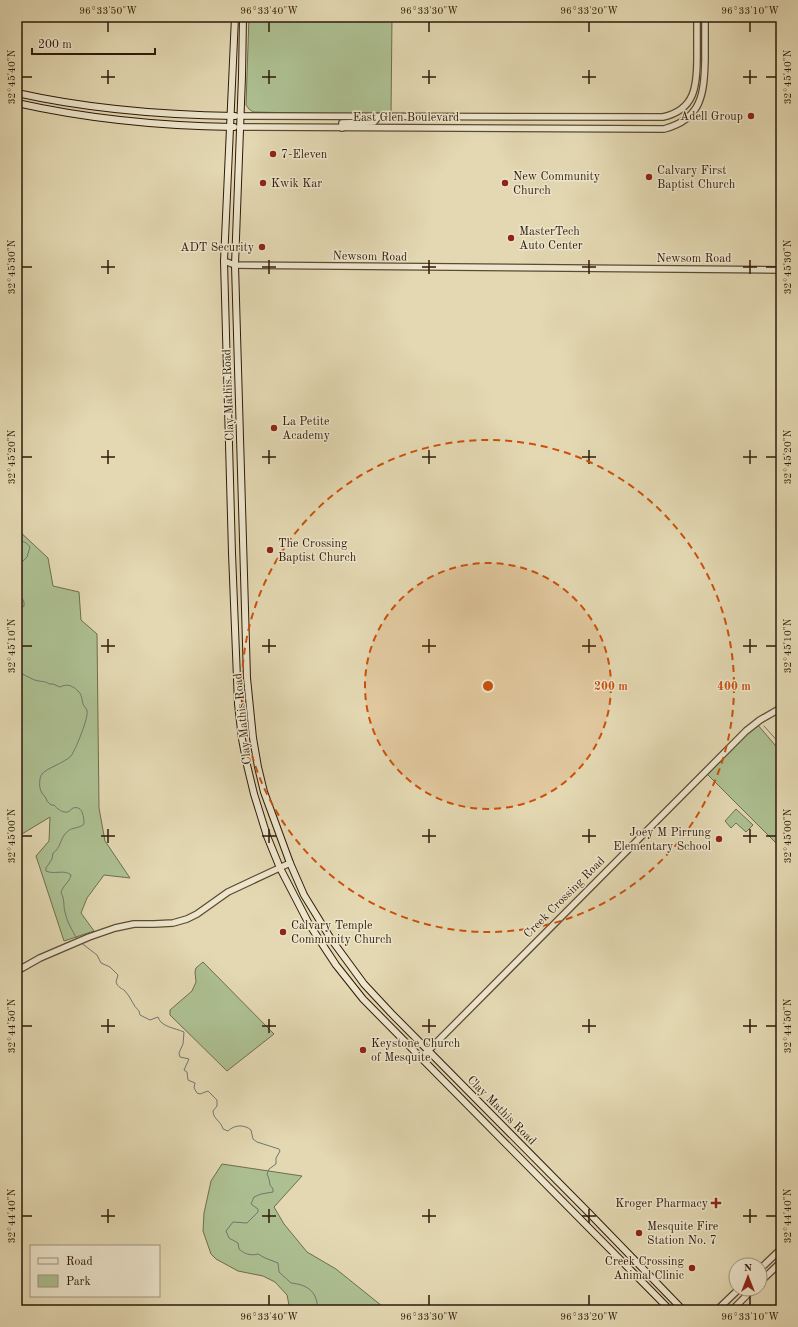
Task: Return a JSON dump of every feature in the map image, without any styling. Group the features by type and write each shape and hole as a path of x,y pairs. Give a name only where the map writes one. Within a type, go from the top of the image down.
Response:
{"main road":[{"name":"Clay Mathis Road","path":"235,17 224,261 228,436 236,664 238,704 247,766 267,836 280,868 309,924 336,965 363,999 670,1310"},
{"name":"Clay Mathis Road","path":"243,17 234,266 247,671 253,738 264,792 290,863 304,895 317,918 364,984 683,1310"},
{"name":"East Glen Boulevard","path":"17,93 75,104 124,110 178,114 240,116"},
{"name":"East Glen Boulevard","path":"17,103 46,110 134,122 183,126 240,127"},
{"path":"228,436 240,435"},
{"path":"540,1179 548,1171"},
{"path":"619,1259 626,1251"},
{"path":"650,1290 657,1283"}],"street":[{"path":"694,111 687,104 694,92 697,82 697,17"},
{"name":"East Glen Boulevard","path":"240,127 658,130 673,126 682,121 694,111 699,102 704,88 705,17"},
{"path":"697,42 705,43"},
{"name":"East Glen Boulevard","path":"240,116 645,118 668,116 680,110 687,104"},
{"path":"342,128 342,123 374,122 378,117"},
{"path":"525,118 526,129"},
{"path":"645,118 645,130"},
{"name":"Newsom Road","path":"224,261 234,266 781,270"},
{"name":"Creek Crossing Road","path":"421,1058 746,731 760,720 781,708"},
{"path":"17,970 40,958 89,937 134,924 167,923 187,919 197,914 228,892 290,863"},
{"path":"768,1261 781,1249"},
{"path":"768,1275 781,1262"},
{"path":"717,1310 731,1297"},
{"path":"732,1310 745,1297"}],"green space":[{"path":"249,17 392,17 391,115 253,112 246,105"},
{"path":"17,529 48,558 53,586 79,592 81,620 97,634 99,808 105,841 130,878 104,875 87,898 81,913 94,931 64,941 36,856 49,841 50,817 17,837"},
{"path":"757,724 781,752 781,848 707,774"},
{"path":"736,809 753,825 746,832 736,823 731,828 725,821"},
{"path":"203,962 274,1034 227,1071 170,1015 170,1010 192,991 196,982 196,968"},
{"path":"222,1164 302,1176 274,1207 284,1224 307,1252 336,1269 387,1310 290,1310 287,1295 275,1282 263,1276 238,1271 216,1259 211,1254 203,1231 204,1213 211,1181"}],"waterway":[{"path":"17,539 25,542 30,547 27,557 17,567"},
{"path":"17,589 24,602 24,606 17,611"},
{"path":"17,672 49,684 60,687 66,685 72,687 77,690 82,697 83,704 87,710 84,727 73,753 64,761 44,772 41,776 40,782 42,793 51,805 54,805 64,812 69,812 73,808 79,808 83,816 84,824 80,827 69,830 65,834 58,848 53,853 52,859 46,868 46,871 49,872 65,872 71,875 61,893 67,919 77,939"},
{"path":"764,726 781,745"},
{"path":"80,942 97,955 101,963 110,967 118,975 116,982 117,984 127,993 140,1015 150,1020 158,1017 165,1025 184,1032 183,1044 179,1053 180,1057 189,1059 184,1070 187,1072 188,1080 195,1083 194,1088 197,1093 200,1094 208,1091 217,1100 217,1106 213,1111 213,1114 223,1129 228,1131 236,1126 248,1128 251,1130 253,1139 257,1142 279,1149 280,1151 276,1158 276,1164 269,1169 267,1174 273,1192 254,1197 251,1204 258,1209 258,1212 247,1223 233,1222 226,1231 229,1238 238,1243 241,1251 250,1255 258,1254 278,1263 279,1272 291,1283 311,1290 316,1298 318,1310"}],"place":[{"name":"Adell Group","path":"751,116"},
{"name":"7-Eleven","path":"273,154"},
{"name":"Calvary First Baptist Church","path":"649,177"},
{"name":"Kwik Kar","path":"263,183"},
{"name":"New Community Church","path":"505,183"},
{"name":"MasterTech Auto Center","path":"511,238"},
{"name":"ADT Security","path":"262,247"},
{"name":"La Petite Academy","path":"274,428"},
{"name":"The Crossing Baptist Church","path":"270,550"},
{"name":"Joey M Pirrung Elementary School","path":"719,839"},
{"name":"Calvary Temple Community Church","path":"283,932"},
{"name":"Keystone Church of Mesquite","path":"363,1050"},
{"name":"Kroger Pharmacy","path":"716,1203"},
{"name":"Mesquite Fire Station No. 7","path":"639,1233"},
{"name":"Creek Crossing Animal Clinic","path":"692,1268"}]}
